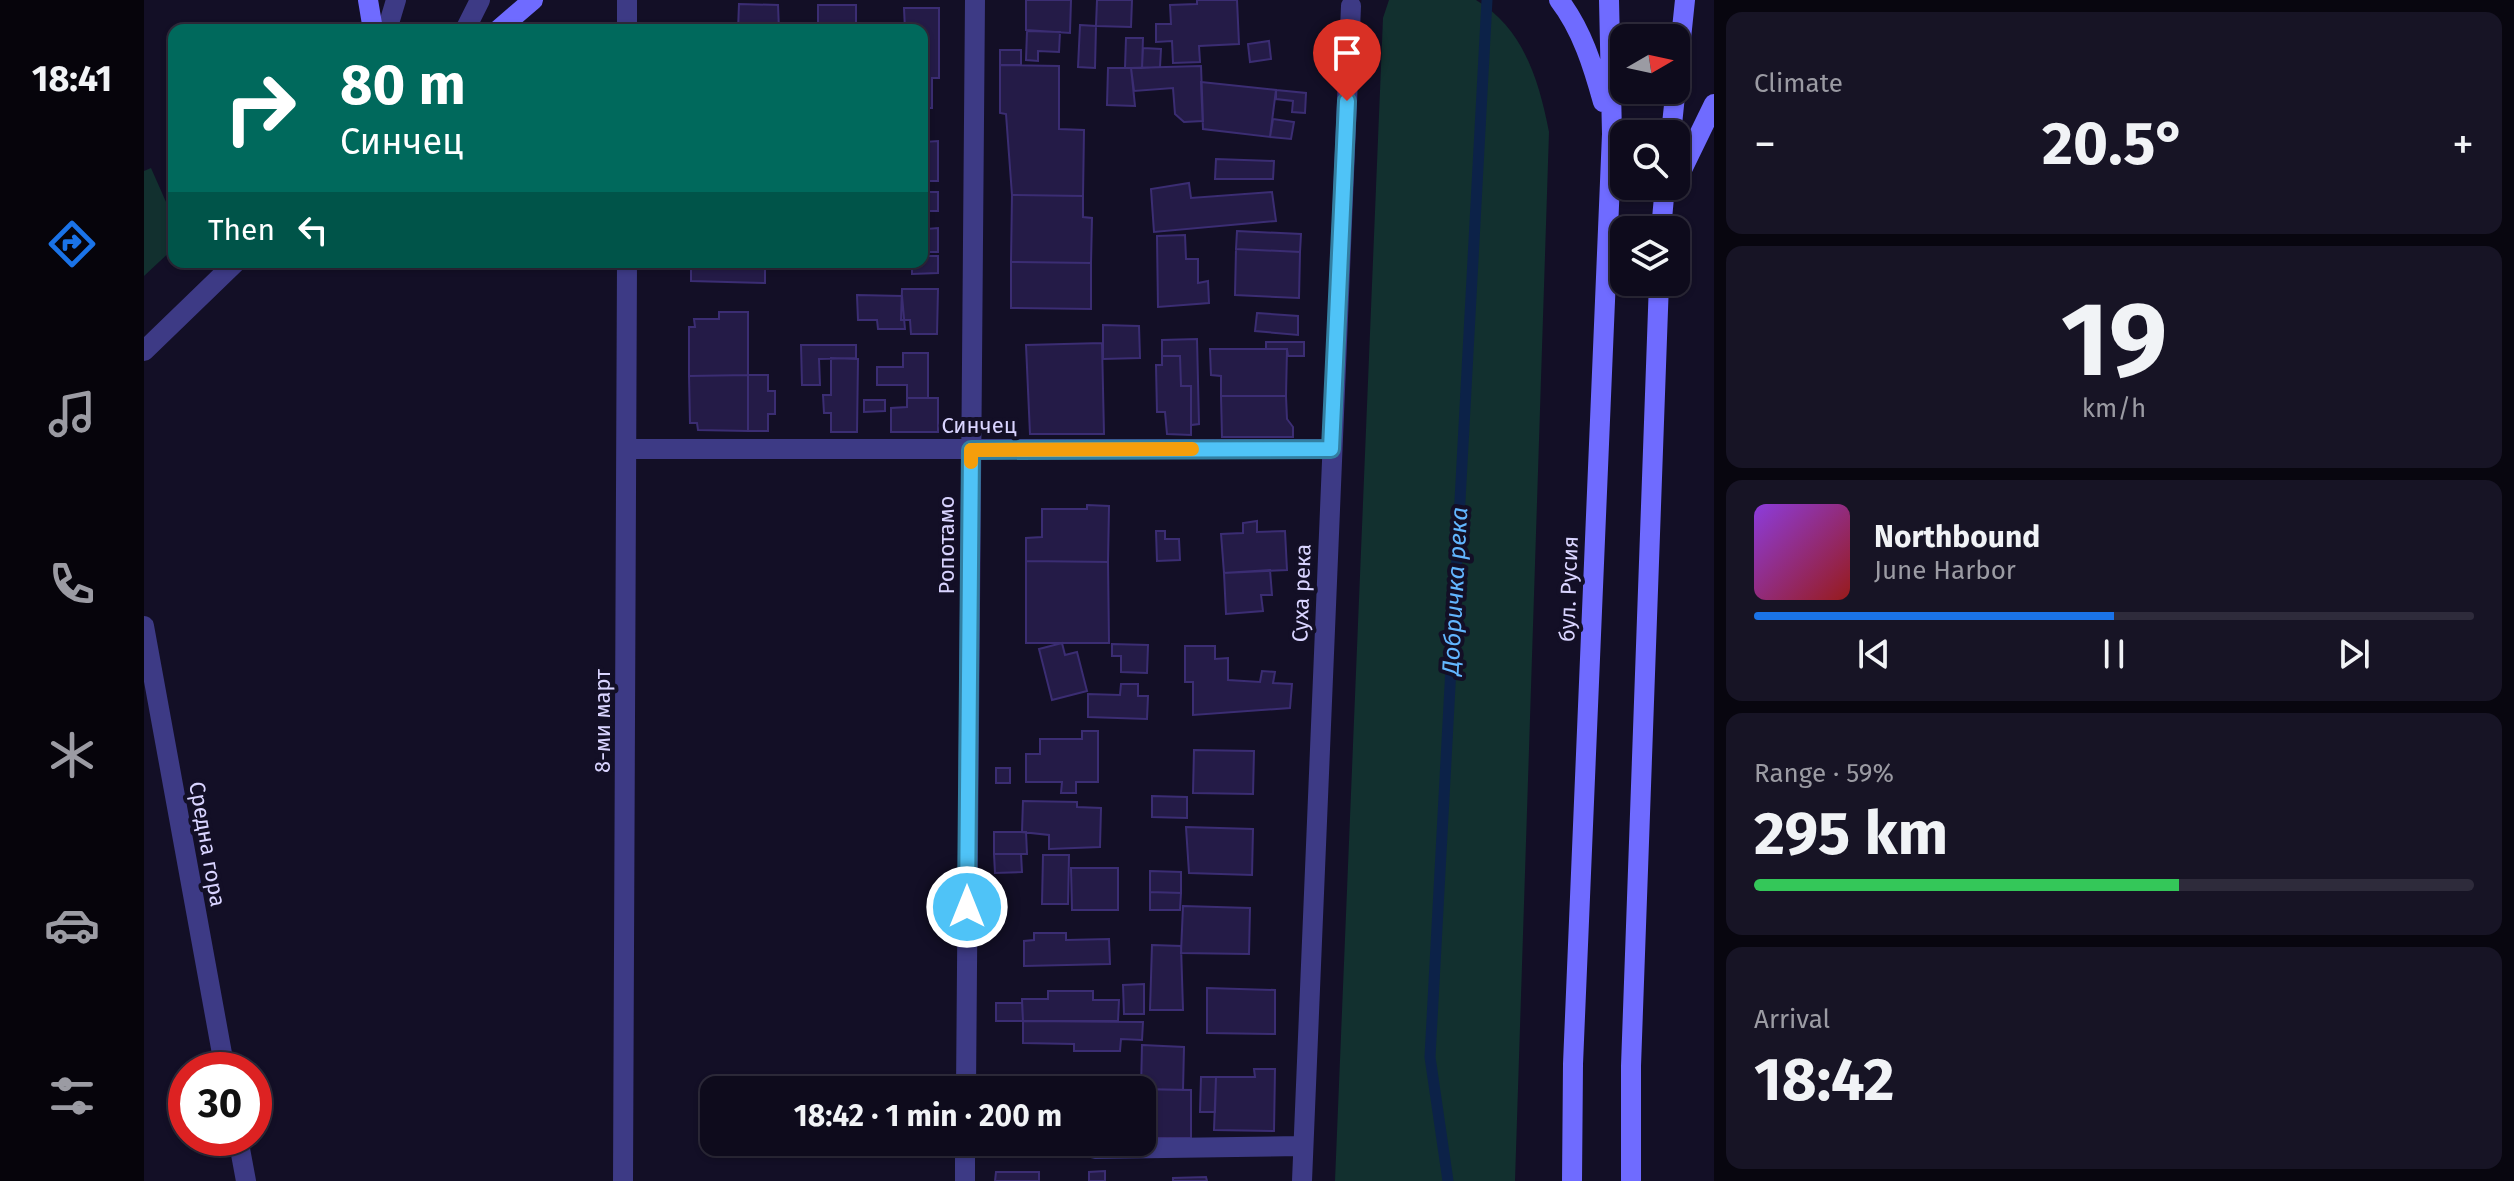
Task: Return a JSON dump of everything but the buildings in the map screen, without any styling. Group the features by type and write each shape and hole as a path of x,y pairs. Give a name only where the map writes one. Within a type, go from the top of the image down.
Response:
{"main road":[{"path":"368,0 372,24"},
{"path":"505,24 533,0"},
{"path":"1559,0 1571,16 1586,47 1610,127"},
{"name":"бул. Русия","path":"1609,0 1612,120"},
{"path":"1672,120 1685,0"},
{"path":"1690,153 1714,104"},
{"name":"бул. Русия","path":"1572,1181 1573,1064 1610,182"},
{"path":"1631,1181 1631,1066 1658,296"}],"street":[{"path":"389,24 396,0"},
{"path":"468,24 480,0"},
{"path":"627,0 627,24"},
{"name":"Ропотамо","path":"966,1076 975,0"},
{"name":"Суха река","path":"1302,1181 1301,1146 1351,6"},
{"path":"144,351 230,268"},
{"name":"8-ми март","path":"623,1181 627,268"},
{"name":"Синчец","path":"627,449 1331,449"},
{"name":"Средна гора","path":"144,626 222,1052"},
{"path":"1156,1148 1301,1146"},
{"path":"241,1156 246,1181"},
{"path":"965,1156 965,1181"}],"green space":[{"path":"1389,0 1476,0 1492,12 1506,25 1526,57 1540,93 1549,132 1515,1181 1335,1181 1383,18"},
{"path":"151,168 168,206 168,254 144,276 144,171"}],"waterway":[{"name":"Добричка река","path":"1448,1181 1430,1057 1487,0"}],"slow traffic":[{"path":"971,462 971,450 1192,449"}],"route":[{"path":"967,907 971,450 1331,449 1347,101"}]}
